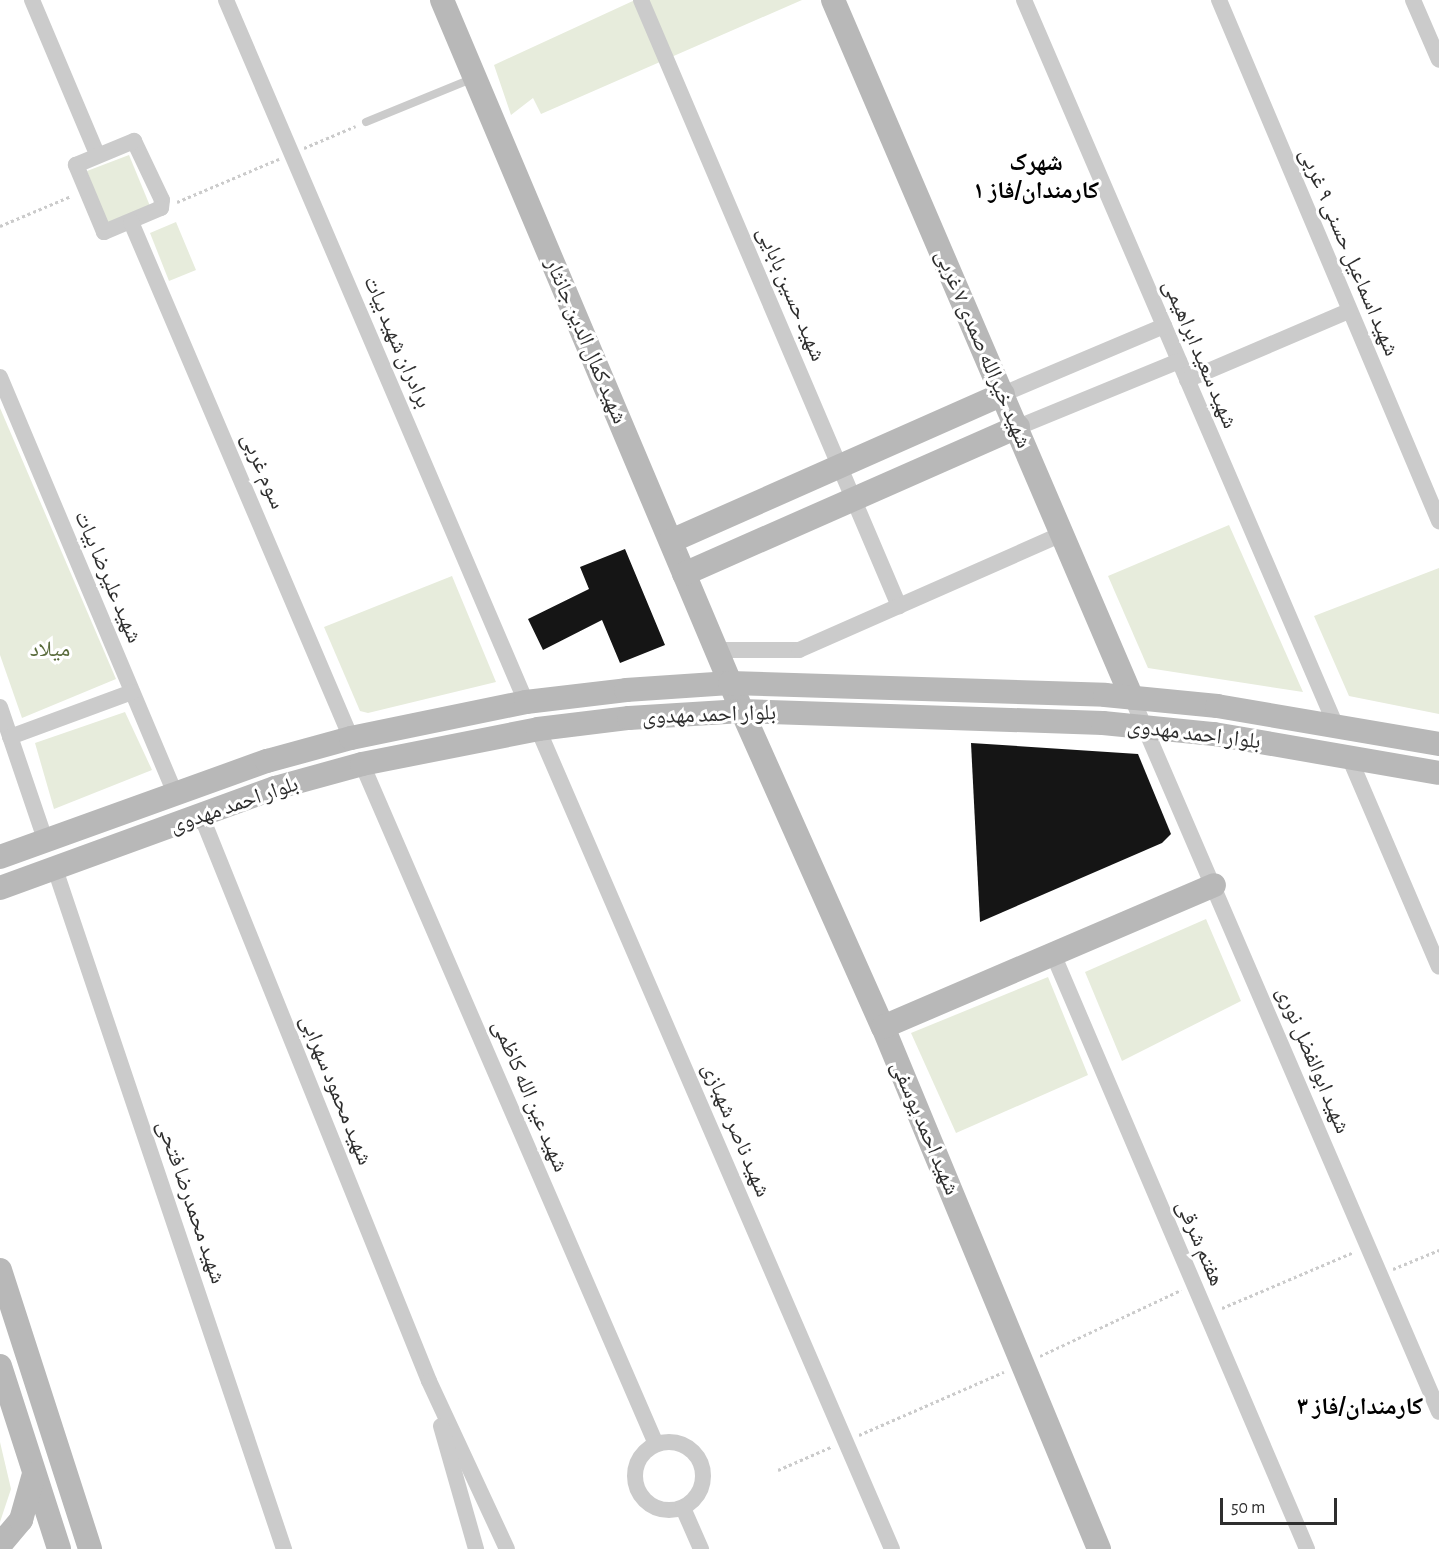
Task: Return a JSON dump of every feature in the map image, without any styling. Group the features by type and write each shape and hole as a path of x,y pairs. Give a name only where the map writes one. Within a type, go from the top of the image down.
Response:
{"main road":[{"name":"شهید کمال الدین جانثار","path":"442,0 742,711"},
{"name":"شهید خیرالله صمدی ۷ غربی","path":"833,0 1018,427 1132,698"},
{"path":"670,541 1003,394"},
{"path":"684,574 1018,427"},
{"name":"بلوار احمد مهدوی","path":"0,857 267,761 351,738 526,702 730,683 931,687 1132,698 1218,706 1439,744"},
{"name":"بلوار احمد مهدوی","path":"0,888 275,788 362,764 538,729 742,711 930,715 1144,726 1439,773"},
{"name":"شهید احمد یوسفی","path":"742,711 883,1027 1099,1549"},
{"path":"351,738 362,764"},
{"path":"883,1027 1214,885"},
{"path":"0,1270 90,1549"},
{"path":"0,1366 58,1549"},
{"path":"0,1545 21,1520 35,1472"}],"street":[{"path":"32,0 97,154"},
{"name":"برادران شهید بیات","path":"226,0 526,702"},
{"name":"شهید حسین بابایی","path":"641,0 899,606"},
{"name":"شهید سعید ابراهیمی","path":"1024,0 1336,726"},
{"name":"شهید اسماعیل حسنی ۹ غربی","path":"1219,0 1439,521"},
{"path":"1413,0 1439,60"},
{"path":"134,141 162,200 161,208 104,232 84,191 76,165 97,154 134,141"},
{"name":"سوم غربی","path":"131,222 351,738"},
{"path":"1187,380 1349,310"},
{"path":"1003,394 1164,326"},
{"path":"1018,427 1179,361"},
{"name":"شهید علیرضا بیات","path":"0,377 176,794"},
{"path":"717,650 799,650 1062,534"},
{"path":"10,737 132,692"},
{"name":"شهید ابوالفضل نوری","path":"1132,698 1439,1412"},
{"path":"0,707 46,842"},
{"name":"شهید ناصر شهبازی","path":"538,729 892,1549"},
{"path":"1349,757 1439,967"},
{"name":"شهید عین الله کاظمی","path":"362,764 656,1444"},
{"name":"شهید محمود سهرابی","path":"201,815 429,1382 507,1549"},
{"name":"شهید محمدرضا فتحی","path":"55,869 284,1549"},
{"name":"هفتم شرقی","path":"1053,954 1307,1549"},
{"name":"شهید محمود سهرابی","path":"429,1382 476,1549"},
{"path":"656,1444 682,1444 701,1463 701,1489 683,1508 657,1508 638,1490 637,1463 656,1444"},
{"path":"467,1519 476,1507 491,1511"},
{"path":"683,1508 701,1549"}],"lane":[{"path":"366,122 475,77"}],"path":[{"path":"161,208 366,122"},
{"path":"0,226 84,191"},
{"path":"1207,1315 1368,1246"},
{"path":"1380,1275 1439,1250"},
{"path":"778,1470 1023,1364 1194,1284"}],"green space":[{"path":"635,0 802,0 541,114 533,98 511,115 494,65"},
{"path":"129,155 150,206 107,223 87,171"},
{"path":"176,222 196,270 169,281 150,233"},
{"name":"میلاد","path":"0,408 116,679 22,718 0,655"},
{"path":"1229,525 1303,692 1148,668 1108,576"},
{"path":"1439,568 1439,714 1349,696 1314,616"},
{"path":"452,576 496,682 368,713 360,711 324,627"},
{"name":"میلاد","path":"125,712 152,770 54,809 35,743"},
{"path":"1206,919 1241,1001 1122,1061 1085,972"},
{"path":"1048,977 1088,1075 956,1133 911,1033"},
{"path":"0,1442 11,1489 0,1522"}],"building":[{"path":"625,549 665,645 620,663 602,620 543,650 528,619 589,589 580,567"},
{"path":"971,743 1138,754 1171,834 1162,843 980,922"}],"district":[{"name":"شهرک کارمندان/فاز ۱","path":"1036,178"},
{"name":"کارمندان/فاز ۳","path":"1360,1408"}]}
